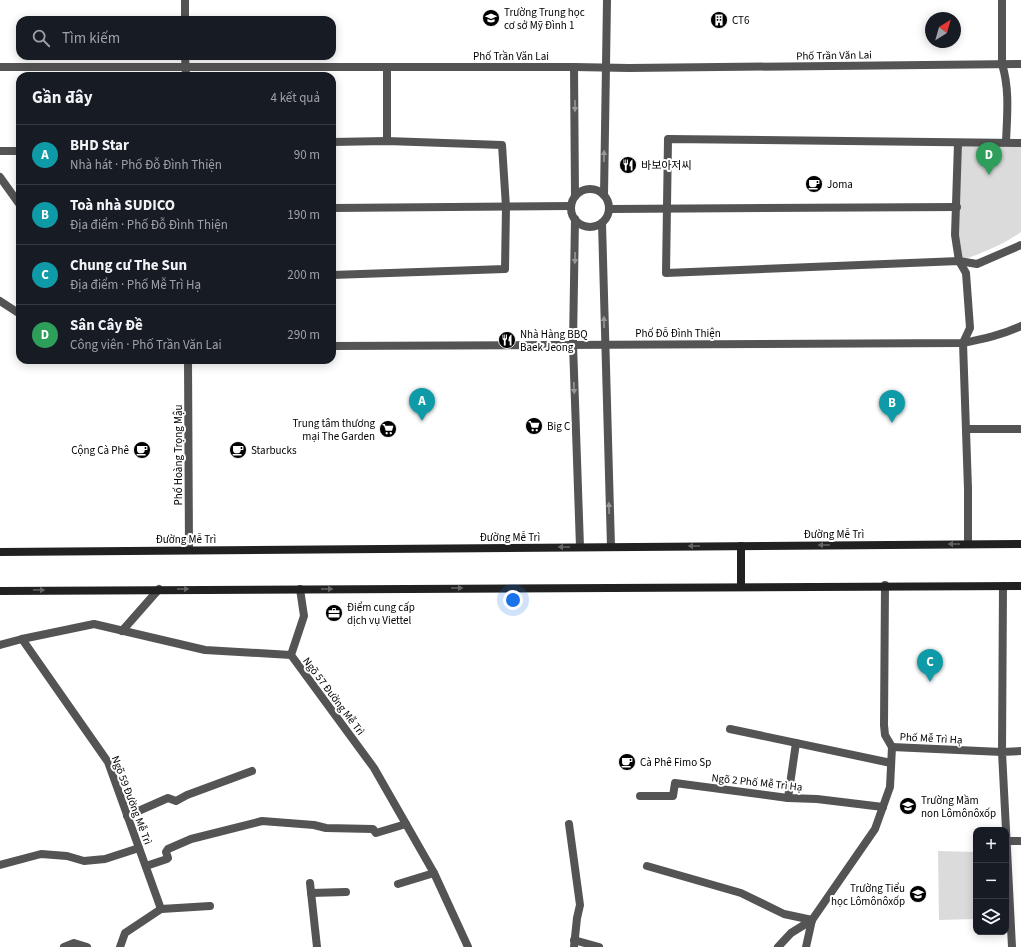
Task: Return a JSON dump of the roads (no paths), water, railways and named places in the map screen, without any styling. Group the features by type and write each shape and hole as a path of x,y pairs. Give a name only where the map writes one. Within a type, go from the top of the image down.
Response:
{"main road":[{"name":"Đường Mễ Trì","path":"0,552 1021,544"},
{"path":"741,586 742,546"},
{"path":"0,590 885,585 1021,586"}],"street":[{"path":"185,0 185,16"},
{"path":"604,195 607,0"},
{"path":"1002,0 1002,64 1008,89 1006,142"},
{"path":"186,60 186,72"},
{"name":"Phố Trần Văn Lai","path":"0,67 629,68 1021,64"},
{"path":"387,67 387,141"},
{"path":"574,67 575,196 571,206 572,214 580,224 593,227 602,223 608,216 610,209 609,203 604,195 597,190 591,189 579,192 575,196"},
{"path":"1021,143 668,138 666,273 959,261 977,264 1021,245"},
{"path":"336,142 387,141 502,145 506,207 505,269 336,275"},
{"path":"958,143 955,235 959,261 966,273 970,328 963,343 968,544"},
{"path":"0,151 16,151"},
{"path":"0,177 16,199"},
{"path":"336,208 571,206"},
{"path":"610,209 957,207"},
{"path":"575,219 573,344 580,547"},
{"path":"602,223 611,547"},
{"path":"0,301 16,311"},
{"name":"Phố Đỗ Đình Thiện","path":"336,346 963,343 989,338 1021,326"},
{"name":"Phố Hoàng Trọng Mậu","path":"188,364 189,550"},
{"path":"966,429 1021,428"},
{"path":"885,585 884,725 885,735 892,747"},
{"path":"1003,586 1002,752 1006,827"},
{"path":"291,655 304,616 300,589"},
{"path":"122,631 159,590"},
{"name":"Ngõ 57 Đường Mễ Trì","path":"0,645 94,624 205,650 291,655 374,768 434,873 468,947"},
{"name":"Ngõ 59 Đường Mễ Trì","path":"22,639 108,762 161,909"},
{"path":"730,729 891,763"},
{"path":"788,798 796,743"},
{"name":"Phố Mễ Trì Hạ","path":"806,947 812,920 875,829 890,786 892,747 1002,752 1021,751"},
{"path":"127,816 168,798 176,801 187,795 252,771"},
{"name":"Ngõ 2 Phố Mễ Trì Hạ","path":"640,796 673,796 675,783 788,798 818,799 883,807"},
{"path":"146,866 167,859 167,850 185,841 262,821 314,825 326,828 373,829 376,833 406,824"},
{"path":"569,824 580,905 574,943 599,947"},
{"path":"1009,841 1021,841"},
{"path":"0,865 40,854 67,856 84,861 105,859 139,848"},
{"path":"1008,863 1012,947"},
{"path":"647,866 741,893 784,914 812,920"},
{"path":"398,884 434,873"},
{"path":"310,883 317,947"},
{"path":"311,893 346,892"},
{"path":"120,947 125,933 161,909 210,906"},
{"path":"778,947 790,934 812,920"},
{"path":"64,947 74,942 87,947"}],"place":[{"name":"Trường Trung học cơ sở Mỹ Đình 1","path":"491,18"},
{"name":"CT6","path":"719,20"},
{"name":"바보아저씨","path":"628,165"},
{"name":"Sân Cây Đề","path":"989,175"},
{"name":"Joma","path":"814,184"},
{"name":"Nhà Hàng BBQ Baek Jeong","path":"507,340"},
{"name":"BHD Star","path":"422,421"},
{"name":"Toà nhà SUDICO","path":"892,423"},
{"name":"Big C","path":"534,426"},
{"name":"Trung tâm thương mại The Garden","path":"388,429"},
{"name":"Cộng Cà Phê","path":"142,450"},
{"name":"Starbucks","path":"238,450"},
{"name":"Điểm cung cấp dịch vụ Viettel","path":"334,613"},
{"name":"Chung cư The Sun","path":"930,682"},
{"name":"Cà Phê Fimo Sp","path":"627,762"},
{"name":"Trường Mầm non Lômônôxốp","path":"908,806"},
{"name":"Trường Tiểu học Lômônôxốp","path":"918,894"}]}
